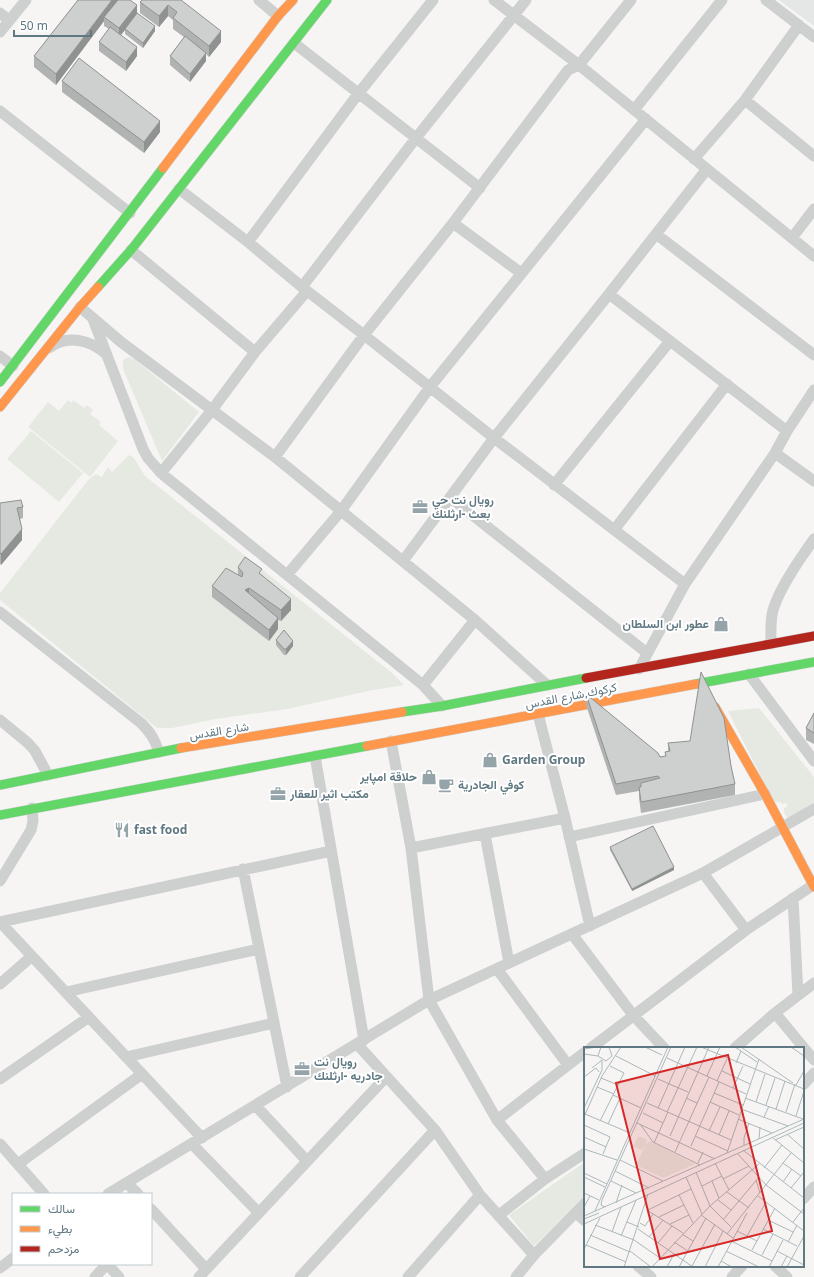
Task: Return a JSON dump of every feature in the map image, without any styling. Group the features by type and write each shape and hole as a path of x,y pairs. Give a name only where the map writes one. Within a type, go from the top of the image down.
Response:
{"main road":[{"path":"0,382 130,213 278,16 293,0"},
{"path":"0,407 80,307 131,250 294,43 326,0"},
{"name":"كركوك,شارع القدس","path":"442,706 771,644 800,642 814,636"},
{"name":"كركوك,شارع القدس","path":"315,756 538,714 705,690 749,674 804,661 814,662"},
{"path":"705,690 783,826 813,886"},
{"name":"شارع القدس","path":"0,784 159,752 442,706"},
{"path":"0,815 315,756"}],"street":[{"path":"0,32 26,0"},
{"path":"259,0 278,16"},
{"path":"248,242 358,94 434,0"},
{"path":"494,0 646,119 814,256"},
{"path":"161,472 212,410 416,138 526,0"},
{"path":"275,457 364,335 480,188 568,70 579,66 630,0"},
{"path":"634,110 722,0"},
{"path":"766,0 814,37"},
{"path":"0,13 9,20"},
{"path":"694,159 745,100 799,25"},
{"path":"294,43 480,188"},
{"path":"745,100 814,156"},
{"path":"0,113 130,213"},
{"path":"286,575 341,511 430,387 646,119"},
{"path":"403,560 494,438 610,294 707,169"},
{"path":"179,189 554,485 685,584"},
{"path":"792,238 814,209"},
{"path":"453,223 521,274"},
{"path":"656,234 814,355"},
{"path":"131,250 255,352"},
{"path":"610,294 787,431"},
{"path":"80,307 121,342 275,457 403,560 475,620 547,685"},
{"path":"92,317 143,449 148,458 161,472 422,685 442,706"},
{"path":"44,353 52,346 71,340 81,340 91,343 106,352"},
{"path":"106,352 106,346 111,341 118,340 121,342"},
{"path":"554,485 670,341"},
{"path":"0,356 13,366"},
{"path":"614,530 727,384"},
{"path":"639,668 685,584 813,394"},
{"path":"775,452 814,481"},
{"path":"450,498 647,653"},
{"path":"771,644 772,619 776,602 801,558 814,539"},
{"path":"0,612 142,723 155,740 159,752"},
{"path":"422,685 475,620"},
{"path":"749,674 814,761"},
{"path":"538,714 565,818 590,926"},
{"path":"0,720 35,751 48,775"},
{"path":"391,741 411,848 429,1000 497,1120 545,1179"},
{"path":"315,756 360,1042 386,1076 436,1130 480,1195 534,1255"},
{"path":"569,837 765,794"},
{"path":"0,881 31,830 33,821 32,808"},
{"path":"110,1193 256,1106 429,1000 703,873 814,809"},
{"path":"411,848 565,818"},
{"path":"485,834 509,963"},
{"path":"0,922 331,851"},
{"path":"242,869 287,1087"},
{"path":"703,873 746,930"},
{"path":"592,1047 746,930 813,886"},
{"path":"793,898 798,995"},
{"path":"0,922 202,1138"},
{"path":"572,934 633,1015 663,1047"},
{"path":"66,992 259,949"},
{"path":"0,984 32,956"},
{"path":"497,969 568,1066"},
{"path":"736,1047 814,983"},
{"path":"775,1014 803,1047"},
{"path":"0,1079 89,1017"},
{"path":"126,1057 274,1023"},
{"path":"804,1048 814,1060"},
{"path":"497,1120 584,1053"},
{"path":"804,1084 814,1073"},
{"path":"18,1164 142,1074"},
{"path":"152,1209 203,1273 386,1076"},
{"path":"256,1106 307,1161"},
{"path":"300,1277 436,1130"},
{"path":"0,1144 43,1193"},
{"path":"192,1144 259,1213"},
{"path":"499,1215 545,1179 584,1154"},
{"path":"127,1183 137,1193"},
{"path":"808,1199 814,1186"},
{"path":"408,1277 480,1195"},
{"path":"518,1276 534,1255 584,1204"},
{"path":"576,1214 584,1220"},
{"path":"0,1268 12,1259"},
{"path":"95,1277 106,1265"},
{"path":"108,1265 119,1277"},
{"path":"639,1267 651,1277"},
{"path":"732,1277 741,1267"},
{"path":"776,1267 787,1277"}],"shaded area":[{"path":"779,0 814,0 814,26"},
{"path":"128,357 134,359 199,412 162,461 123,369 123,360"},
{"path":"68,400 71,403 73,400 84,408 87,405 93,410 90,414 101,422 99,425 118,441 90,477 28,427 48,402 59,411"},
{"path":"31,431 83,473 59,502 7,459"},
{"path":"129,455 134,458 145,476 392,673 404,685 368,691 287,709 216,719 172,728 157,728 0,600 0,593 89,479 96,474 102,477 108,467 112,472"},
{"path":"759,708 814,777 814,805 789,820 784,813 784,808 788,806 786,803 782,804 773,800 728,711"},
{"path":"584,1163 584,1196 534,1246 509,1215"}],"building":[{"path":"78,0 112,0 56,74 34,56"},
{"path":"118,0 130,0 137,5 119,28 104,17"},
{"path":"142,0 181,0 221,31 209,46 173,18 177,12 168,5 159,16 140,2"},
{"path":"137,13 155,26 143,43 125,29"},
{"path":"110,27 137,47 126,62 99,42"},
{"path":"185,36 206,53 190,74 170,56"},
{"path":"79,58 160,121 144,142 62,81"},
{"path":"21,500 23,507 17,508 22,529 1,554 0,503"},
{"path":"245,557 262,569 259,573 291,599 281,610 249,588 245,590 278,618 269,630 212,586 226,568 242,577 243,573 238,567"},
{"path":"284,630 293,641 286,649 284,649 276,640"},
{"path":"701,672 724,718 735,784 641,802 639,787 641,787 641,783 660,778 658,776 616,784 586,694 658,753 660,757 666,756 665,752 670,751 668,743 690,741"},
{"path":"814,713 814,733 806,728"},
{"path":"653,826 674,867 632,889 610,847"}],"traffic: fast":[{"path":"98,287 131,250 327,0"},
{"path":"0,382 163,168"},
{"path":"696,684 814,662"},
{"path":"402,712 442,706 586,678"},
{"path":"0,815 367,746"},
{"path":"0,785 181,748"}],"traffic: slow":[{"path":"163,168 278,16 293,0"},
{"path":"0,407 80,307 98,287"},
{"path":"367,746 696,684"},
{"path":"715,707 765,794 814,887"},
{"path":"181,748 402,712"}],"traffic: jam":[{"path":"586,678 814,636"}],"place":[{"name":"رويال نت حي بعث -ارثلنك","path":"420,507"},
{"name":"عطور ابن السلطان","path":"721,624"},
{"name":"Garden Group","path":"490,760"},
{"name":"حلاقة امپاير","path":"429,777"},
{"name":"كوفي الجادرية","path":"446,785"},
{"name":"مكتب اثير للعقار","path":"278,794"},
{"name":"fast food","path":"122,830"},
{"name":"رويال نت جادريه -ارثلنك","path":"302,1069"}]}
